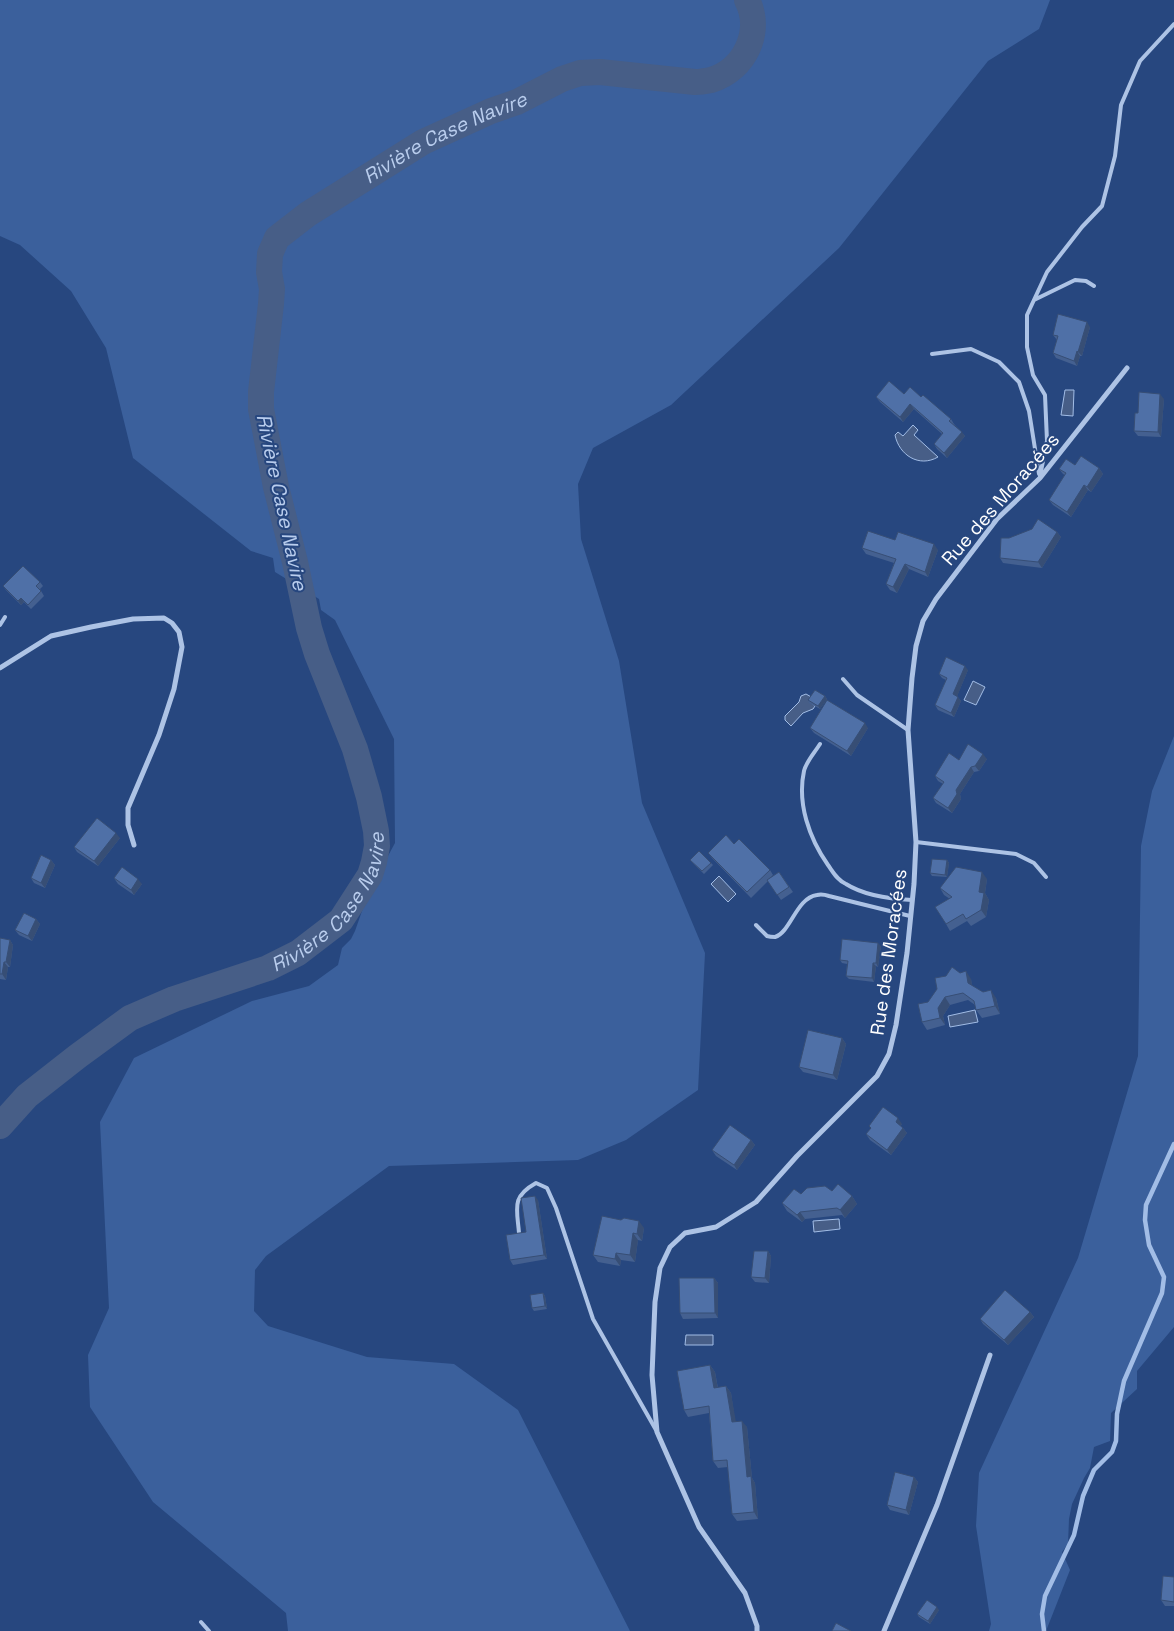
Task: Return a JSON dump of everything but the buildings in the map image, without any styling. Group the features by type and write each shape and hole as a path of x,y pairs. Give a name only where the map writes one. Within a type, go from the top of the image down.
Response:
{"street":[{"name":"Rue des Moracées","path":"757,1631 758,1626 745,1593 699,1527 657,1432 652,1374 655,1302 660,1268 670,1247 685,1233 716,1227 756,1202 797,1156 877,1076 889,1054 896,1025 907,953 912,900 916,842 908,730 916,646 923,620 936,599 997,520 1040,478 1127,368"},
{"path":"0,668 51,636 90,627 133,619 164,618 172,623 179,632 182,647 174,689 159,735 128,808 128,825 134,846"},
{"path":"884,1631 937,1505 990,1355"}],"lane":[{"path":"1040,478 1047,441 1045,395 1033,375 1027,348 1027,315 1046,272 1082,227 1102,206 1115,156 1121,105 1140,61 1174,24"},
{"path":"1034,300 1075,280 1086,281 1094,286"},
{"path":"932,354 971,349 1000,362 1019,382 1029,411 1040,478"},
{"path":"0,625 5,617"},
{"path":"843,679 857,695 908,730"},
{"path":"820,744 805,768 802,786 804,811 811,834 824,859 838,879 846,885 864,893 912,900"},
{"path":"916,842 1016,854 1034,863 1046,876"},
{"path":"756,925 767,936 775,937 782,932 806,899 817,895 829,896 910,916"},
{"path":"519,1233 517,1201 526,1189 536,1183 547,1188 556,1208 592,1320 657,1432"},
{"path":"201,1622 209,1631"}],"shaded area":[{"path":"0,0 1050,0 1039,29 988,61 839,248 671,405 593,448 578,484 581,539 619,661 642,803 705,953 698,1090 626,1140 578,1160 389,1166 266,1256 255,1270 254,1311 268,1326 367,1357 454,1364 518,1410 630,1631 288,1631 286,1613 153,1502 90,1407 88,1355 109,1308 100,1122 134,1058 252,1001 309,986 338,965 342,948 351,939 369,891 395,843 394,739 335,620 321,610 319,599 275,572 273,558 251,551 133,458 106,348 71,291 20,245 0,236"},
{"path":"1065,390 1074,390 1073,416 1061,415"},
{"path":"913,425 918,430 914,435 938,457 924,461 911,458 905,454 895,435 898,432 903,436"},
{"path":"973,681 985,687 976,705 964,700"},
{"path":"806,694 813,698 810,702 815,706 813,709 803,713 791,726 785,720 785,716 799,702 801,696"},
{"path":"1174,736 1174,1327 1137,1371 1137,1389 1111,1413 1110,1441 1094,1447 1090,1468 1072,1504 1068,1544 1062,1552 1070,1570 1046,1631 989,1631 991,1624 976,1526 979,1473 1078,1258 1138,1056 1141,846 1152,791"},
{"path":"719,876 736,894 728,902 711,884"},
{"path":"975,1010 978,1022 950,1027 948,1016"},
{"path":"839,1219 840,1229 814,1232 813,1221"},
{"path":"686,1335 713,1335 713,1345 685,1345"}],"waterway":[{"name":"Rivière Case Navire","path":"0,1126 27,1096 130,1018 174,999 268,968 298,953 341,920 370,875 377,846 369,797 355,749 317,654 309,628 276,487 261,409 261,392 272,289 269,272 270,254 277,238 308,214 423,142 491,111 517,102 562,79 580,73 600,72 697,82 711,80 723,75 742,58 752,36 753,24 747,0"},
{"path":"1044,1631 1042,1614 1045,1596 1074,1535 1083,1496 1094,1470 1112,1452 1116,1441 1117,1414 1124,1381 1162,1293 1164,1277 1149,1245 1145,1220 1146,1205 1174,1144"}]}
